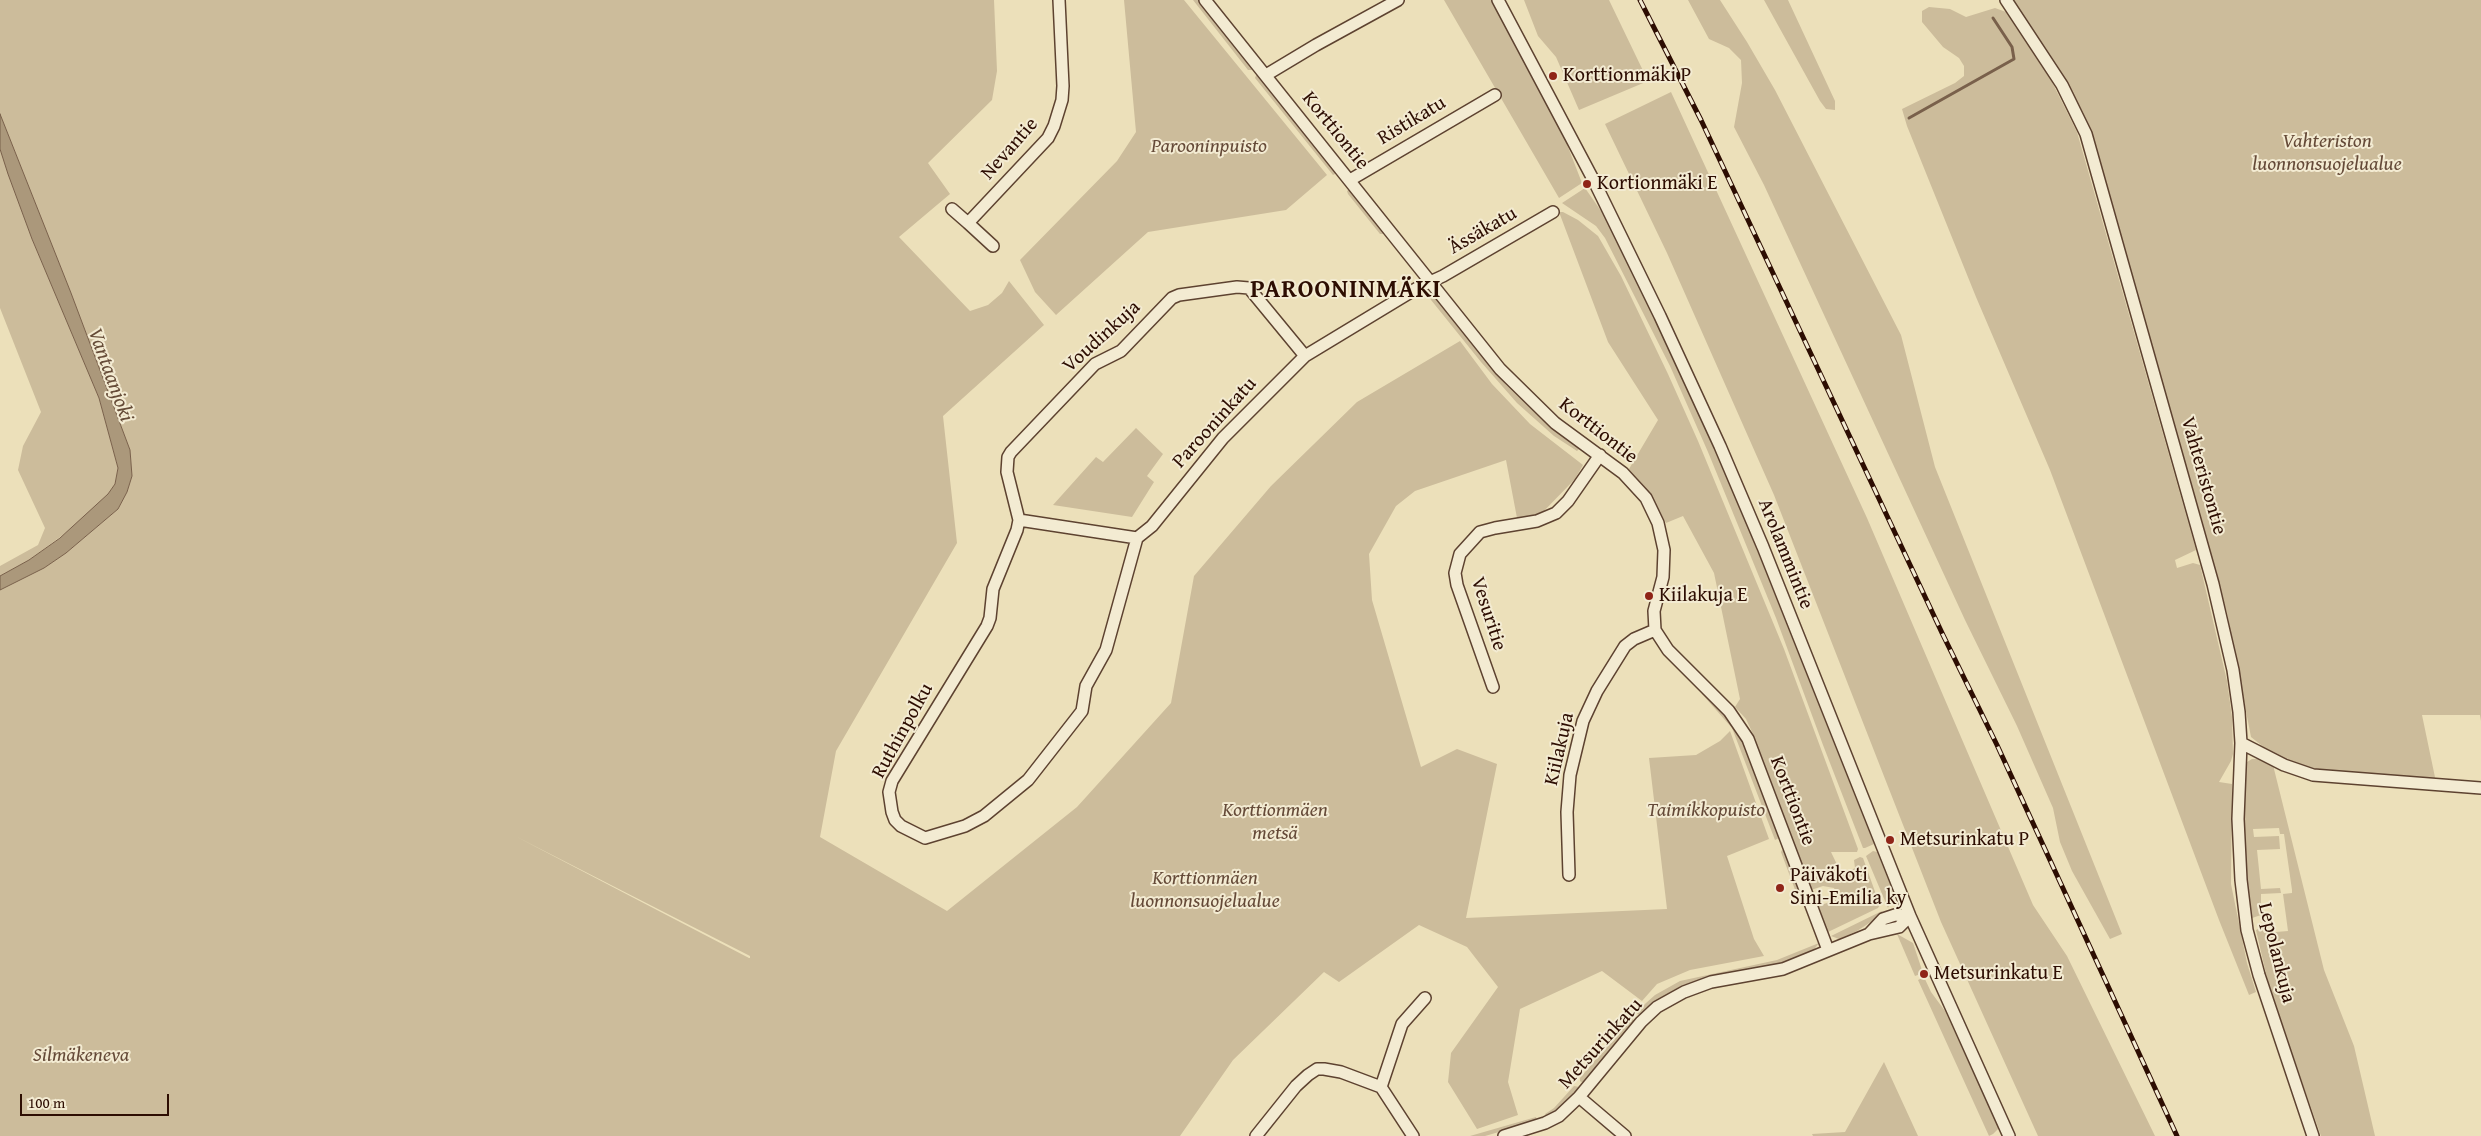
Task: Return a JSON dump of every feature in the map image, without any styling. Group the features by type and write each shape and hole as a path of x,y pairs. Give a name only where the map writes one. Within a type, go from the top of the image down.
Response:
{"street":[{"name":"Nevantie","path":"968,223 1048,138 1054,126 1062,100 1063,86 1059,0"},
{"name":"Korttiontie","path":"1206,0 1500,369 1555,423 1600,455 1636,486 1653,510 1664,550 1664,568 1654,611 1655,630 1668,650 1730,710 1743,730 1828,950"},
{"path":"1266,75 1398,0"},
{"name":"Arolammintie","path":"1498,0 1598,190 1716,437 1773,572 1910,916 2008,1136"},
{"name":"Vahteristontie","path":"2006,0 2062,85 2086,134 2213,584 2233,670 2240,743"},
{"name":"Ristikatu","path":"1350,180 1495,95"},
{"path":"952,208 993,246"},
{"name":"Ässäkatu","path":"1432,282 1553,212"},
{"name":"Parooninkatu","path":"1137,538 1152,526 1228,432 1305,356 1419,287 1432,282"},
{"name":"Voudinkuja","path":"1019,520 1007,472 1008,457 1011,452 1095,364 1121,351 1172,298 1238,287 1249,288 1305,356"},
{"name":"Vesuritie","path":"1493,687 1456,585 1455,573 1460,554 1480,532 1537,521 1556,513 1563,508 1600,455"},
{"path":"1019,520 1137,538"},
{"name":"Ruthinpolku","path":"1019,520 1018,530 994,589 990,618 892,781 889,792 895,820 901,826 925,838 965,826 1004,802 1028,780 1082,711 1086,686 1106,650 1137,538"},
{"name":"Kiilakuja","path":"1569,875 1567,812 1570,774 1583,721 1597,691 1625,646 1634,639 1655,630"},
{"path":"2240,743 2284,765 2321,776 2481,788"},
{"name":"Lepolankuja","path":"2240,743 2238,819 2241,880 2247,930 2259,976 2313,1136"},
{"name":"Metsurinkatu","path":"1504,1136 1552,1120 1579,1097 1641,1022 1657,1007 1696,987 1783,968 1869,934 1899,927 1910,916"},
{"path":"1381,1087 1402,1024 1425,998"},
{"path":"1256,1136 1296,1086 1316,1070 1341,1072 1381,1087 1413,1136"},
{"path":"1579,1097 1625,1136"}],"green space":[{"path":"0,0 994,0 997,71 992,100 928,163 950,194 899,237 970,311 988,305 1002,293 1009,281 1044,325 943,416 957,543 836,751 820,837 947,911 1077,807 1171,703 1194,576 1271,486 1357,402 1460,341 1492,384 1530,424 1583,465 1575,479 1542,513 1517,518 1506,460 1415,491 1396,506 1369,554 1372,600 1421,767 1457,749 1497,764 1466,918 1667,909 1649,758 1696,755 1720,741 1730,731 1769,839 1727,856 1754,939 1764,956 1690,970 1657,984 1642,1001 1602,971 1520,1009 1508,1082 1518,1115 1477,1129 1448,1082 1451,1053 1498,987 1467,947 1419,925 1339,982 1324,972 1233,1060 1180,1136 0,1136 0,590 44,568 66,553 118,509 127,492 132,476 130,450 71,293 0,114","holes":["515,836 750,956 749,958"]},
{"name":"Parooninpuisto","path":"1124,0 1184,0 1327,175 1286,210 1148,232 1056,315 1035,292 1020,260 1117,161 1136,132"},
{"path":"1193,0 1199,0 1253,68 1252,70 1248,70"},
{"path":"1444,0 1492,0 1563,134 1582,183 1559,198"},
{"path":"1524,0 1609,0 1648,81 1579,110 1556,57 1538,36"},
{"path":"1688,0 1720,0 1747,42 1775,90 1901,335 1935,467 2122,934 2110,939 2072,871 2060,842 2053,808 2017,726 1965,620 1764,185 1734,127 1742,83 1741,60 1729,48 1709,39"},
{"path":"1764,0 1788,0 1835,101 1835,110 1826,109 1820,101"},
{"name":"Vahteriston luonnonsuojelualue","path":"2010,0 2481,0 2481,721 2480,715 2422,715 2436,782 2329,775 2276,757 2251,737 2227,613 2087,125"},
{"path":"1929,7 1950,9 1966,17 1995,8 2006,12 2052,82 2077,132 2196,550 2175,560 2177,568 2193,563 2200,565 2227,681 2232,717 2233,754 2219,782 2232,784 2231,884 2247,963 2256,992 2249,995 2050,470 1976,297 1907,126 1902,109 1955,83 1964,76 1964,66 1959,58 1943,47 1922,22 1922,11"},
{"path":"1257,73 1337,172 1335,174 1333,175 1255,78"},
{"path":"1671,92 1867,518 2033,905 2067,956 2155,1136 2038,1136 1941,922 1774,495 1667,253 1605,124"},
{"path":"0,149 32,239 99,398 118,468 115,484 83,520 29,560 0,576 0,566 38,545 45,528 18,470 23,446 41,412 0,308"},
{"path":"1585,188 1608,221 1629,264 1693,400 1745,520 1874,844 1865,848 1863,848 1823,745 1776,618 1708,452 1670,366 1605,238 1596,226 1562,203"},
{"path":"1350,189 1385,232 1384,234 1380,234 1348,194 1347,191"},
{"path":"1559,212 1563,212 1578,220 1598,236 1621,276 1668,374 1698,441 1784,649 1858,849 1857,852 1831,852 1842,875 1855,868 1854,860 1860,857 1863,858 1880,905 1878,908 1828,932 1818,906 1839,899 1834,888 1823,886 1811,890 1753,734 1746,719 1735,707 1740,699 1714,573 1683,516 1666,523 1645,487 1629,469 1658,420 1608,342"},
{"path":"1428,293 1436,298 1506,385 1542,420 1579,449 1577,451 1554,436 1517,403 1481,362 1427,295"},
{"path":"1136,428 1163,454 1147,476 1154,482 1132,517 1053,505 1096,457 1103,462"},
{"path":"1704,692 1732,721 1740,734 1779,838 1775,840 1732,728 1702,694"},
{"path":"2252,759 2259,759 2273,765 2324,970 2354,1046 2375,1136 2321,1136 2270,991 2256,930 2262,927 2264,933 2288,931 2283,894 2292,893 2292,890 2284,834 2280,834 2279,828 2253,829 2254,837 2279,836 2280,849 2257,850 2261,889 2280,888 2281,893 2261,894 2261,915 2252,918 2247,892 2244,826 2246,768 2247,762"},
{"path":"1785,850 1801,893 1797,895 1781,852"},
{"path":"1873,851 1877,852 1892,889 1892,899 1888,908 1866,856"},
{"path":"1882,911 1883,914 1857,931 1839,939 1831,936"},
{"path":"1897,934 1913,943 1923,973 1915,976"},
{"path":"1819,943 1813,951 1788,962 1683,985 1659,999 1640,1016 1636,1012 1655,995 1680,981 1777,960"},
{"path":"1924,977 1931,992 1945,1011 1999,1128 1989,1136 1918,980"},
{"path":"1631,1018 1635,1022 1583,1083 1580,1081 1580,1078"},
{"path":"1884,1062 1918,1136 1813,1136 1812,1134 1845,1132"},
{"path":"1574,1086 1579,1087 1558,1111 1546,1118 1545,1114 1554,1108"},
{"path":"1536,1117 1537,1121 1485,1136 1470,1136"}],"shaded area":[{"path":"0,114 71,293 130,450 132,476 127,492 118,509 66,553 44,568 0,590 0,576 29,560 60,538 108,494 115,484 118,468 99,398 32,239 8,174 0,149"}],"waterway":[{"path":"1909,118 2014,59 2012,47 1993,18"}],"railway":[{"path":"1640,0 1701,120 1943,635 1997,745 2177,1136"}],"place":[{"name":"Korttionmäki P","path":"1553,76"},
{"name":"Kortionmäki E","path":"1587,184"},
{"name":"Kiilakuja E","path":"1649,596"},
{"name":"Metsurinkatu P","path":"1890,840"},
{"name":"Päiväkoti Sini-Emilia ky","path":"1780,888"},
{"name":"Metsurinkatu E","path":"1924,974"}],"district":[{"name":"PAROONINMÄKI","path":"1346,291"}],"water label":[{"name":"Vantaanjoki","path":"110,375"}],"park label":[{"name":"Taimikkopuisto","path":"1706,811"},
{"name":"Korttionmäen metsä","path":"1275,822"},
{"name":"Korttionmäen luonnonsuojelualue","path":"1205,890"},
{"name":"Silmäkeneva","path":"81,1056"}]}
